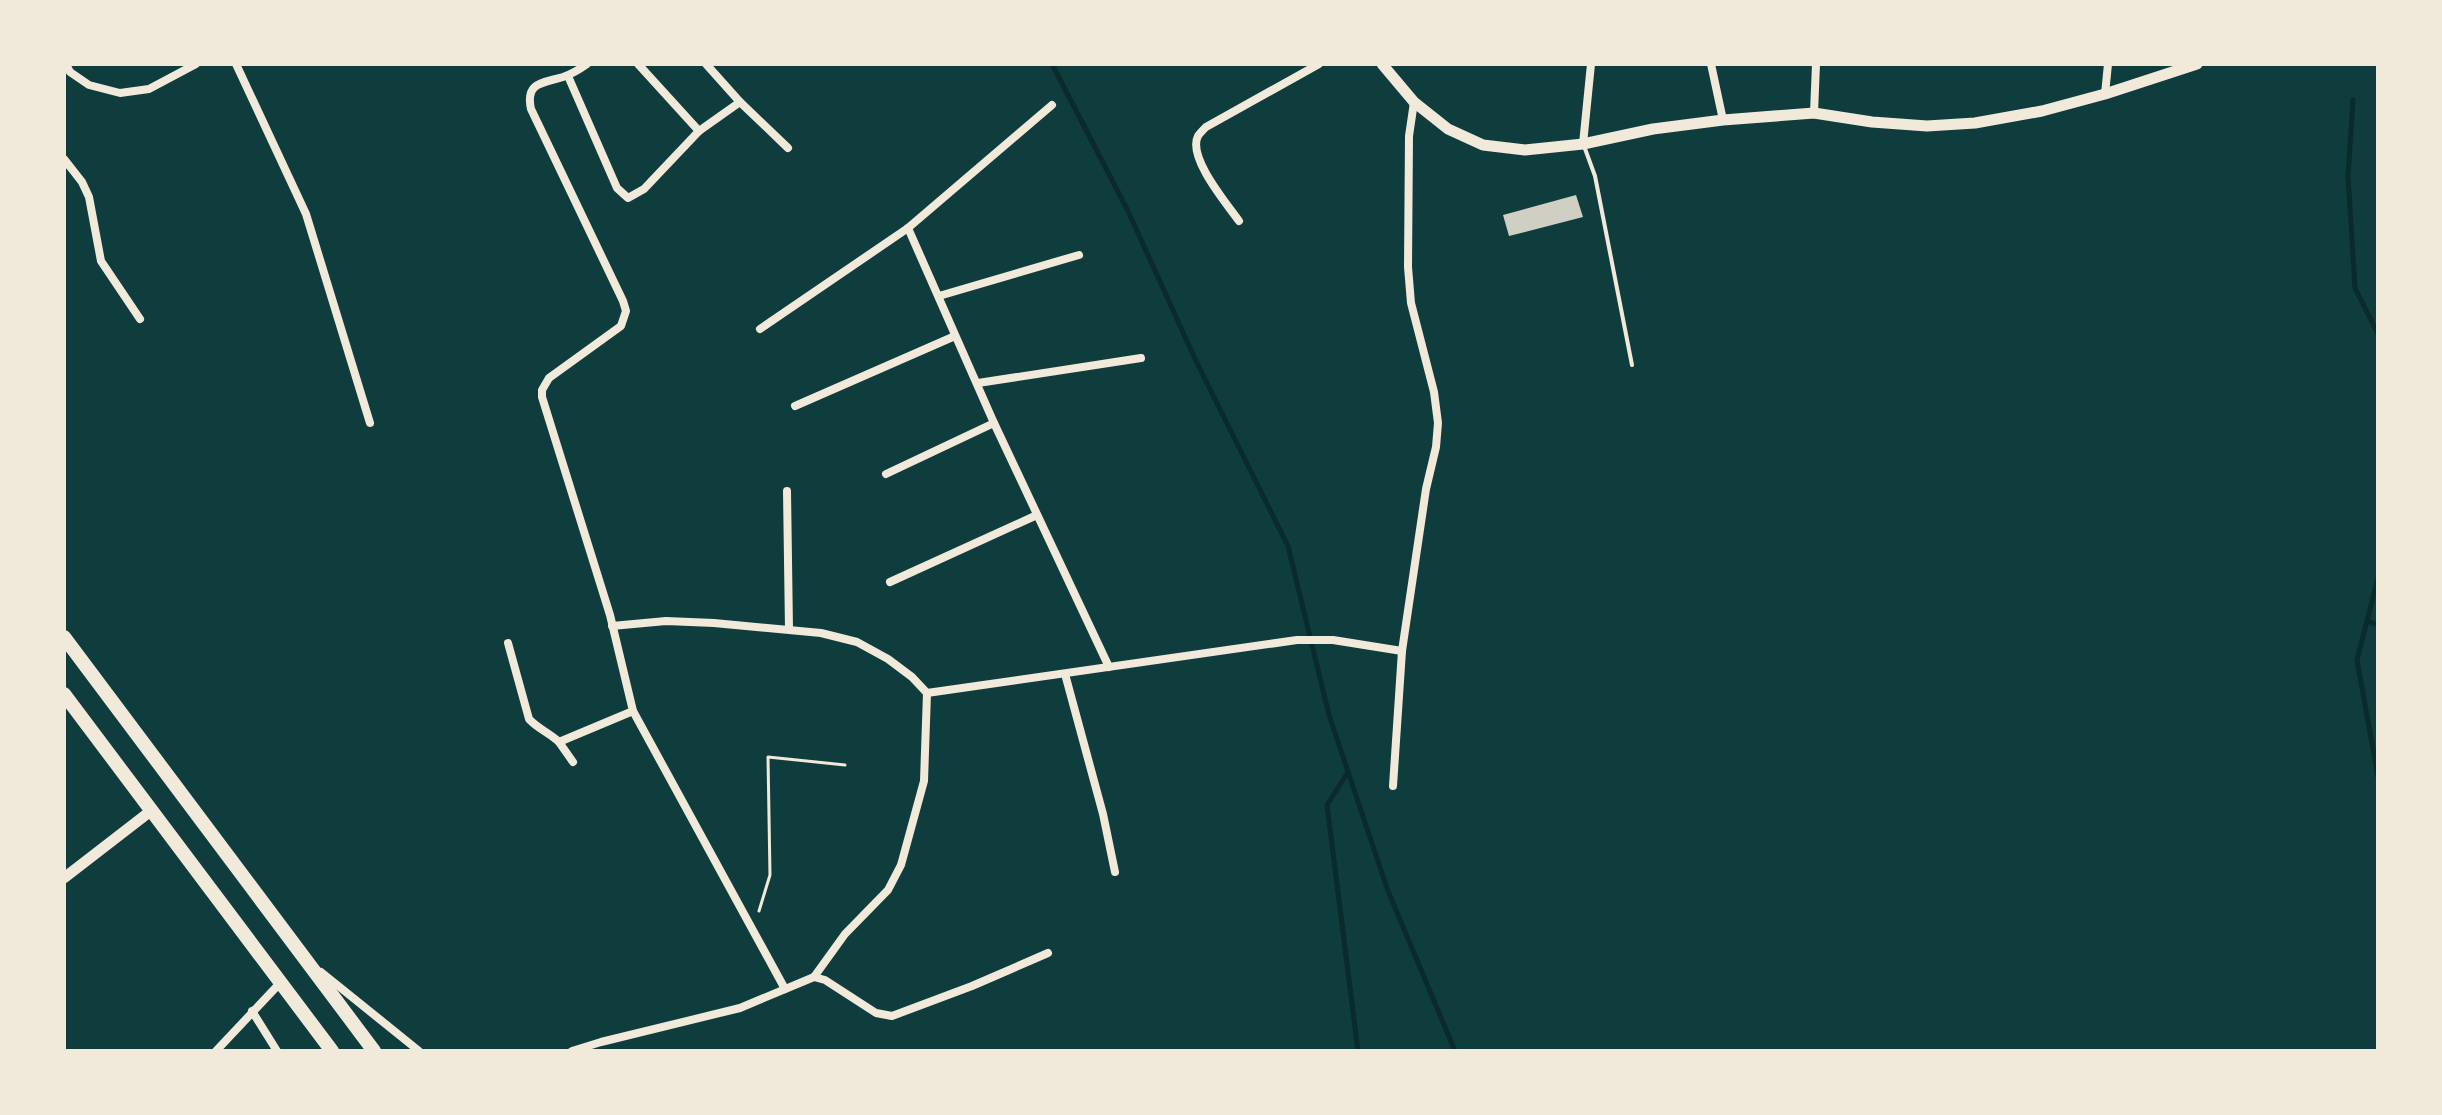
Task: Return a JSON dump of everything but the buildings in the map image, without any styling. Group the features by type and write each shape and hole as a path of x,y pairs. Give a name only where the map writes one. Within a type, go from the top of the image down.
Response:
{"highway":[{"path":"64,637 374,1051"},
{"path":"64,694 332,1051"}],"street":[{"path":"66,64 70,72 89,85 120,93 149,89 196,64"},
{"path":"236,64 306,214 370,423"},
{"path":"587,64 568,76 535,87 529,92 531,109 626,311 621,326 549,378 542,390 542,397 612,626 633,711 785,989"},
{"path":"638,64 699,131"},
{"path":"706,64 788,148"},
{"path":"1239,221 1200,164 1196,151 1197,137 1206,127 1319,64"},
{"path":"1583,144 1591,64"},
{"path":"1711,64 1723,120"},
{"path":"1814,113 1816,64"},
{"path":"2105,94 2108,64"},
{"path":"1385,65 1414,102 1448,129 1483,145 1525,150 1583,144 1653,129 1723,120 1814,113 1927,126 1975,123 2042,111 2197,64"},
{"path":"568,76 617,188 628,198 644,189 699,131 740,102"},
{"path":"1393,786 1402,651 1438,423 1434,392 1411,303 1408,267 1409,136 1414,102"},
{"path":"760,329 908,228 1052,105"},
{"path":"64,159 89,197 101,261 140,319"},
{"path":"908,228 994,423 1109,667"},
{"path":"939,296 1079,255"},
{"path":"795,406 955,336"},
{"path":"978,383 1141,358"},
{"path":"886,474 994,423"},
{"path":"787,491 789,629"},
{"path":"890,582 1037,515"},
{"path":"572,1051 740,1008 814,977 845,934 888,890 901,865 924,781 927,693 888,659 857,642 789,629 666,621 612,626"},
{"path":"927,693 1297,640 1333,640 1402,651"},
{"path":"508,643 529,719 536,727 548,731 573,762"},
{"path":"1065,674 1103,814 1115,872"},
{"path":"559,742 633,711"},
{"path":"64,878 152,810"},
{"path":"814,977 825,980 876,1013 892,1016 1048,953"},
{"path":"310,965 419,1051"},
{"path":"216,1051 282,981"},
{"path":"252,1011 277,1051"}],"lane":[{"path":"1583,144 1595,176 1632,365"}],"path":[{"path":"754,930 770,875 768,757 845,765"}],"waterway":[{"path":"1052,64 1128,211 1196,361 1288,546 1329,715 1388,891 1455,1051"},
{"path":"2353,100 2348,176 2355,288 2378,334"},
{"path":"2378,578 2357,660 2378,777"},
{"path":"2367,621 2378,625"},
{"path":"1348,772 1327,805 1358,1051"}]}
